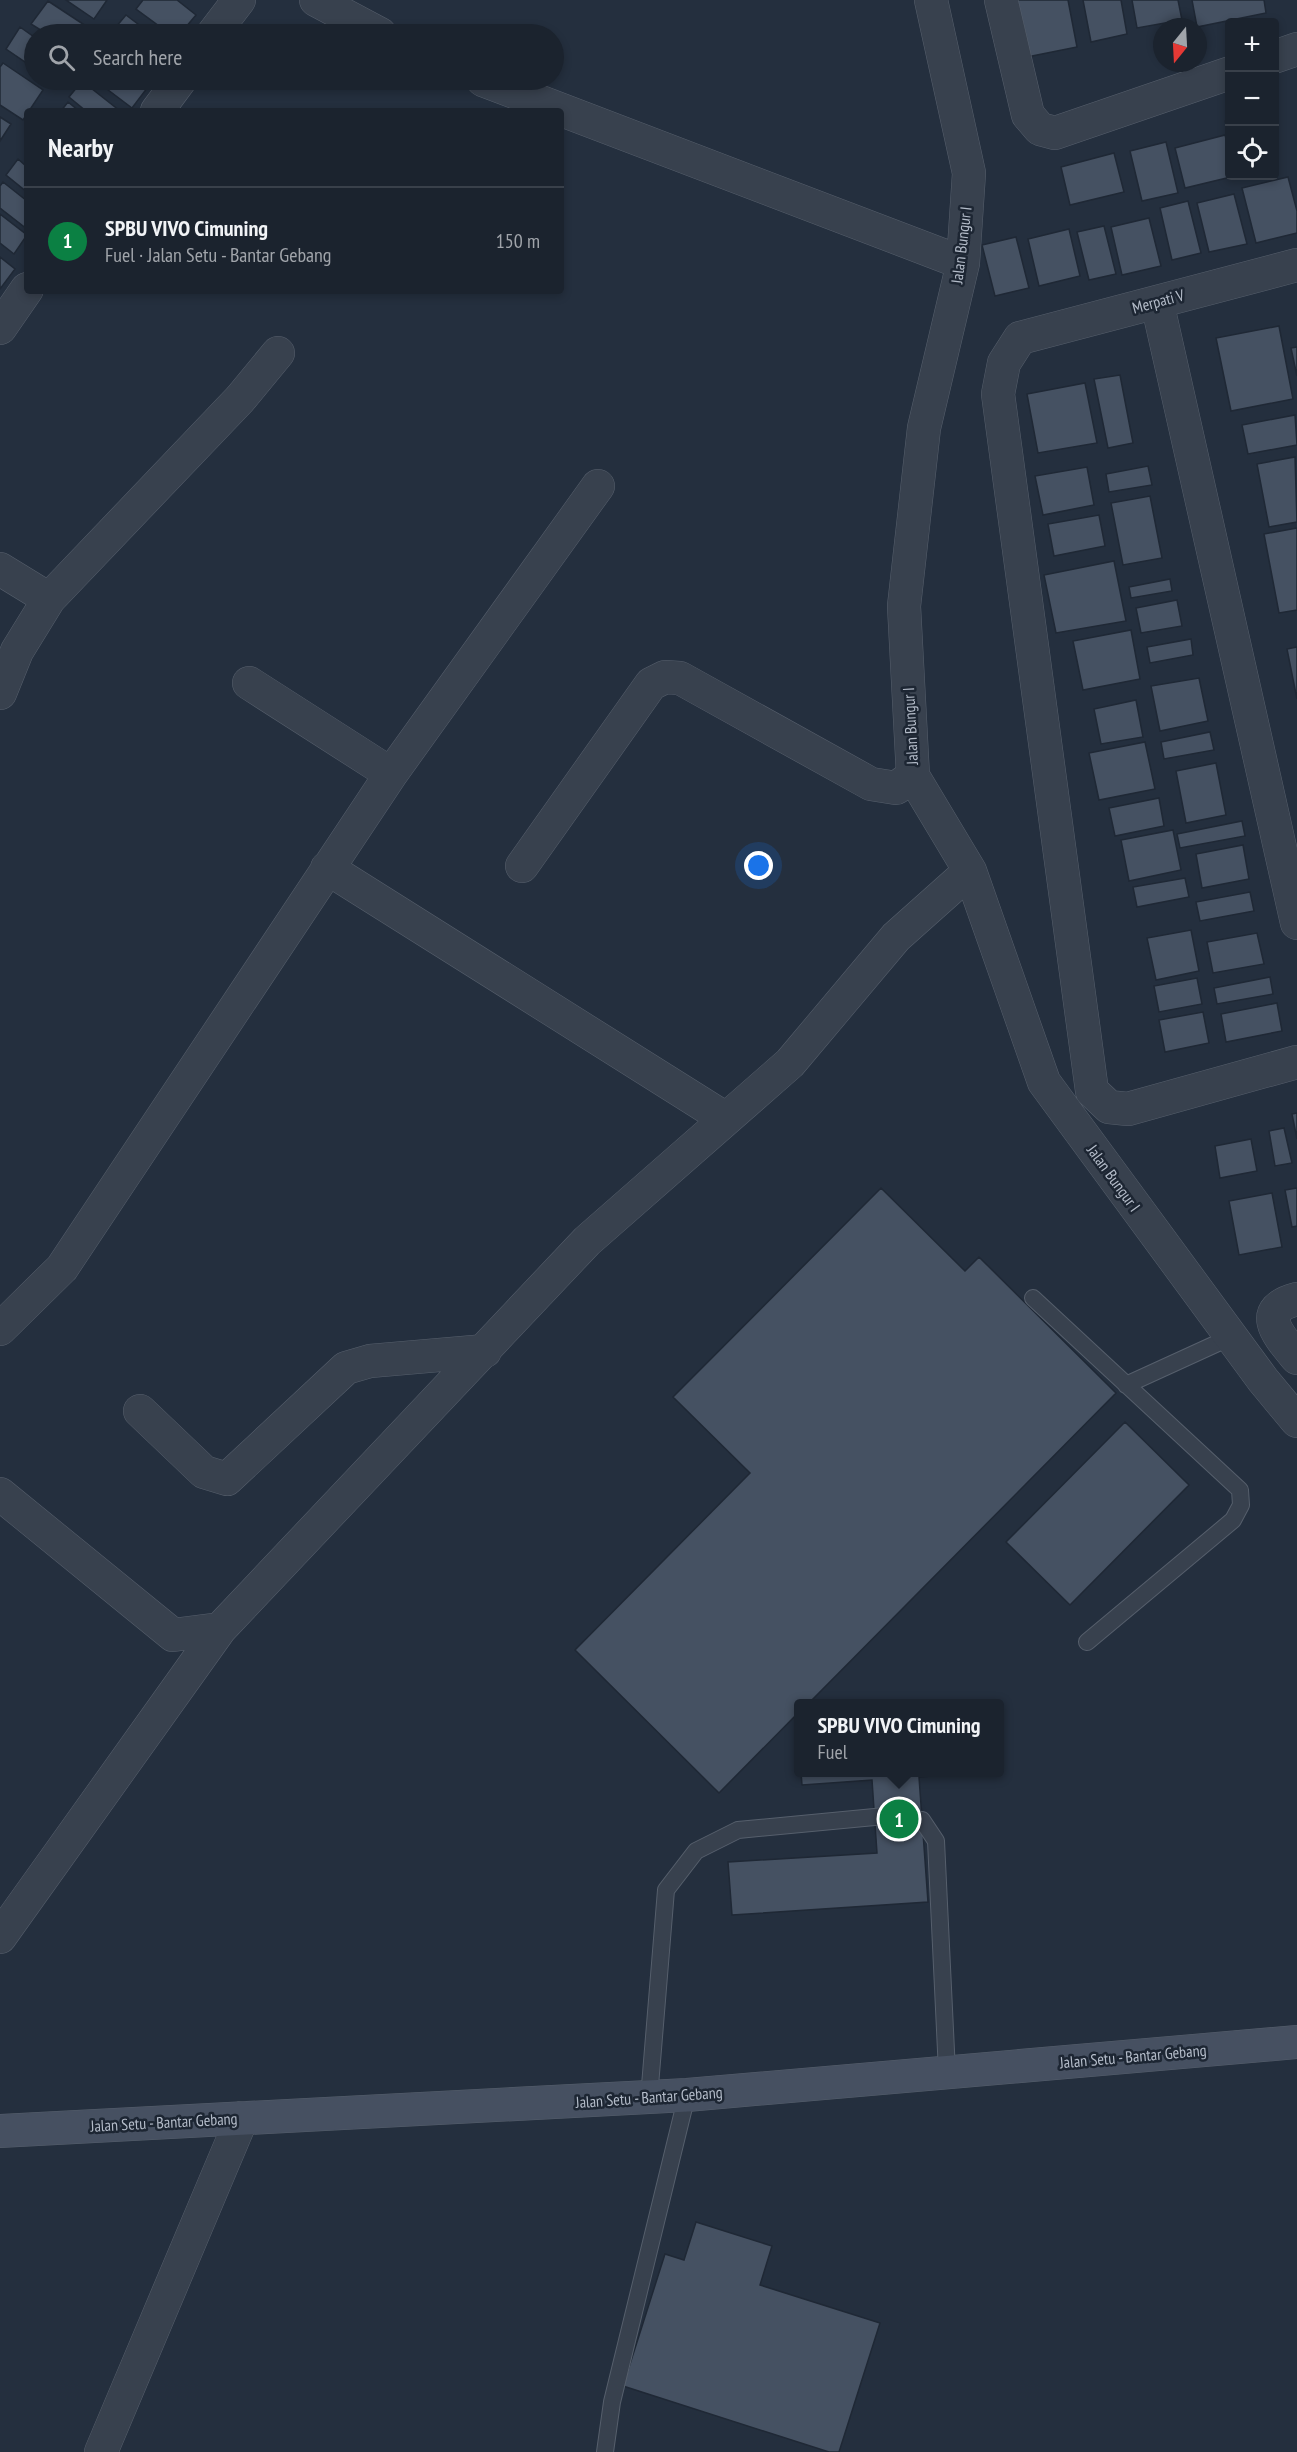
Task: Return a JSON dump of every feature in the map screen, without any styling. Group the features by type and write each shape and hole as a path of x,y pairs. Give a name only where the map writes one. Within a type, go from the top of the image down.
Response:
{"main road":[{"name":"Jalan Setu - Bantar Gebang","path":"0,2130 649,2098 1297,2042"}],"street":[{"path":"220,24 238,0"},
{"path":"316,0 361,24"},
{"name":"Jalan Bungur I","path":"932,0 969,172 963,262 924,428 903,606 913,776 970,871 1044,1082 1231,1337 1297,1421"},
{"path":"1001,0 1029,115 1040,129 1055,133 1225,75"},
{"path":"1279,56 1297,50"},
{"path":"160,108 173,90"},
{"path":"509,90 557,108"},
{"path":"564,111 963,262"},
{"name":"Merpati V","path":"1297,265 1020,338 1004,363 998,394 1092,1091 1109,1107 1128,1109 1297,1062"},
{"path":"0,328 24,293"},
{"path":"1157,302 1297,923"},
{"path":"0,693 17,651 49,599 240,399 278,353"},
{"path":"0,1329 62,1268 391,774 598,486"},
{"path":"0,569 49,599"},
{"path":"522,866 651,684 665,677 680,678 871,784 896,788 913,776"},
{"path":"249,683 391,774"},
{"path":"327,868 726,1119"},
{"path":"0,1937 220,1629 587,1241 790,1063 896,937 970,871"},
{"path":"1297,1299 1282,1303 1275,1311 1272,1323 1276,1333 1297,1358"},
{"path":"141,1411 204,1472 226,1479 346,1368 370,1361 485,1351"},
{"path":"0,1494 173,1635 220,1629"},
{"path":"101,2452 242,2118"}],"lane":[{"path":"1033,1298 1239,1490 1241,1505 1233,1520 1087,1642"},
{"path":"1126,1385 1231,1337"},
{"path":"649,2098 666,1890 696,1851 738,1830 885,1816 922,1820 936,1841 947,2072"},
{"path":"605,2452 612,2402 687,2095"}],"building":[{"path":"66,0 107,0 94,19"},
{"path":"143,0 177,0 196,15 188,24 156,24 136,9"},
{"path":"1016,0 1068,0 1077,47 1027,57"},
{"path":"1083,0 1121,0 1127,34 1091,42"},
{"path":"1132,0 1178,0 1182,18 1153,18 1153,25 1137,28"},
{"path":"1192,0 1264,0 1266,13 1241,18 1225,18 1225,21 1207,25 1207,18 1195,18"},
{"path":"48,1 83,24 31,24"},
{"path":"126,15 138,24 118,24"},
{"path":"20,27 24,30 24,61 6,49"},
{"path":"3,63 24,77 24,90 43,90 31,108 24,108 23,120 0,105 0,67"},
{"path":"75,90 93,90 116,108 82,108 69,97"},
{"path":"108,90 146,90 132,108"},
{"path":"68,102 75,108 63,108"},
{"path":"0,117 11,124 0,141"},
{"path":"1225,135 1225,178 1185,188 1175,148"},
{"path":"1166,142 1178,193 1142,201 1130,151"},
{"path":"1114,153 1124,192 1070,205 1061,167"},
{"path":"18,159 24,164 24,190 6,175"},
{"path":"1288,177 1297,211 1297,233 1256,243 1242,188"},
{"path":"3,182 24,199 24,227 0,208 0,186"},
{"path":"1234,194 1247,244 1209,252 1197,203"},
{"path":"1188,201 1201,253 1172,260 1160,208"},
{"path":"0,214 24,233 24,239 14,254 0,243"},
{"path":"1149,218 1161,266 1122,275 1111,227"},
{"path":"1104,226 1116,274 1089,280 1077,232"},
{"path":"1069,229 1080,276 1039,286 1028,239"},
{"path":"1016,237 1029,288 995,296 982,245"},
{"path":"0,257 15,269 0,289"},
{"path":"1279,326 1293,399 1231,411 1216,338"},
{"path":"1297,347 1297,376 1291,348"},
{"path":"1120,375 1133,443 1108,448 1094,379"},
{"path":"1085,383 1097,443 1038,453 1027,394"},
{"path":"1295,415 1297,445 1248,454 1242,425"},
{"path":"1295,457 1297,522 1269,527 1257,464"},
{"path":"1148,466 1152,485 1109,492 1106,474"},
{"path":"1087,467 1094,505 1043,515 1035,476"},
{"path":"1150,496 1162,558 1123,565 1111,503"},
{"path":"1099,515 1105,546 1054,556 1048,524"},
{"path":"1297,528 1297,610 1279,613 1264,534"},
{"path":"1114,561 1126,621 1056,633 1044,575"},
{"path":"1170,579 1172,591 1131,598 1129,587"},
{"path":"1177,600 1182,626 1141,633 1136,608"},
{"path":"1131,630 1140,679 1083,690 1073,641"},
{"path":"1191,639 1193,655 1150,663 1147,647"},
{"path":"1297,647 1297,699 1287,649"},
{"path":"1199,678 1208,721 1160,731 1151,686"},
{"path":"1136,700 1143,737 1101,744 1094,709"},
{"path":"1210,732 1214,750 1164,759 1161,742"},
{"path":"1145,742 1155,789 1099,800 1089,753"},
{"path":"1216,763 1226,815 1186,823 1176,771"},
{"path":"1159,798 1164,826 1115,836 1109,808"},
{"path":"1242,821 1245,836 1180,848 1177,834"},
{"path":"1173,830 1181,870 1129,881 1121,840"},
{"path":"1243,845 1249,879 1202,888 1196,854"},
{"path":"1185,878 1189,897 1137,907 1133,887"},
{"path":"1250,892 1254,911 1200,921 1196,902"},
{"path":"1191,930 1199,971 1156,980 1147,938"},
{"path":"1257,933 1264,964 1213,973 1207,942"},
{"path":"1270,977 1273,994 1217,1004 1214,988"},
{"path":"1197,978 1202,1004 1159,1012 1154,986"},
{"path":"1277,1003 1282,1031 1226,1042 1221,1014"},
{"path":"1203,1012 1209,1043 1165,1052 1159,1020"},
{"path":"1297,1113 1297,1139 1292,1114"},
{"path":"1284,1128 1292,1163 1275,1166 1269,1131"},
{"path":"1251,1139 1257,1171 1220,1178 1215,1146"},
{"path":"881,1188 965,1271 979,1257 1116,1393 813,1699 794,1699 794,1717 719,1793 575,1650 750,1473 673,1397"},
{"path":"1297,1188 1297,1226 1292,1227 1285,1190"},
{"path":"1272,1193 1282,1247 1239,1255 1229,1201"},
{"path":"1125,1422 1189,1485 1070,1605 1006,1542"},
{"path":"801,1777 919,1777 928,1902 732,1915 728,1862 877,1853 872,1780 802,1785"},
{"path":"696,2222 772,2246 760,2285 880,2323 839,2452 829,2452 623,2386 665,2254 684,2260"}],"place":[{"name":"SPBU VIVO Cimuning","path":"899,1819"}]}
